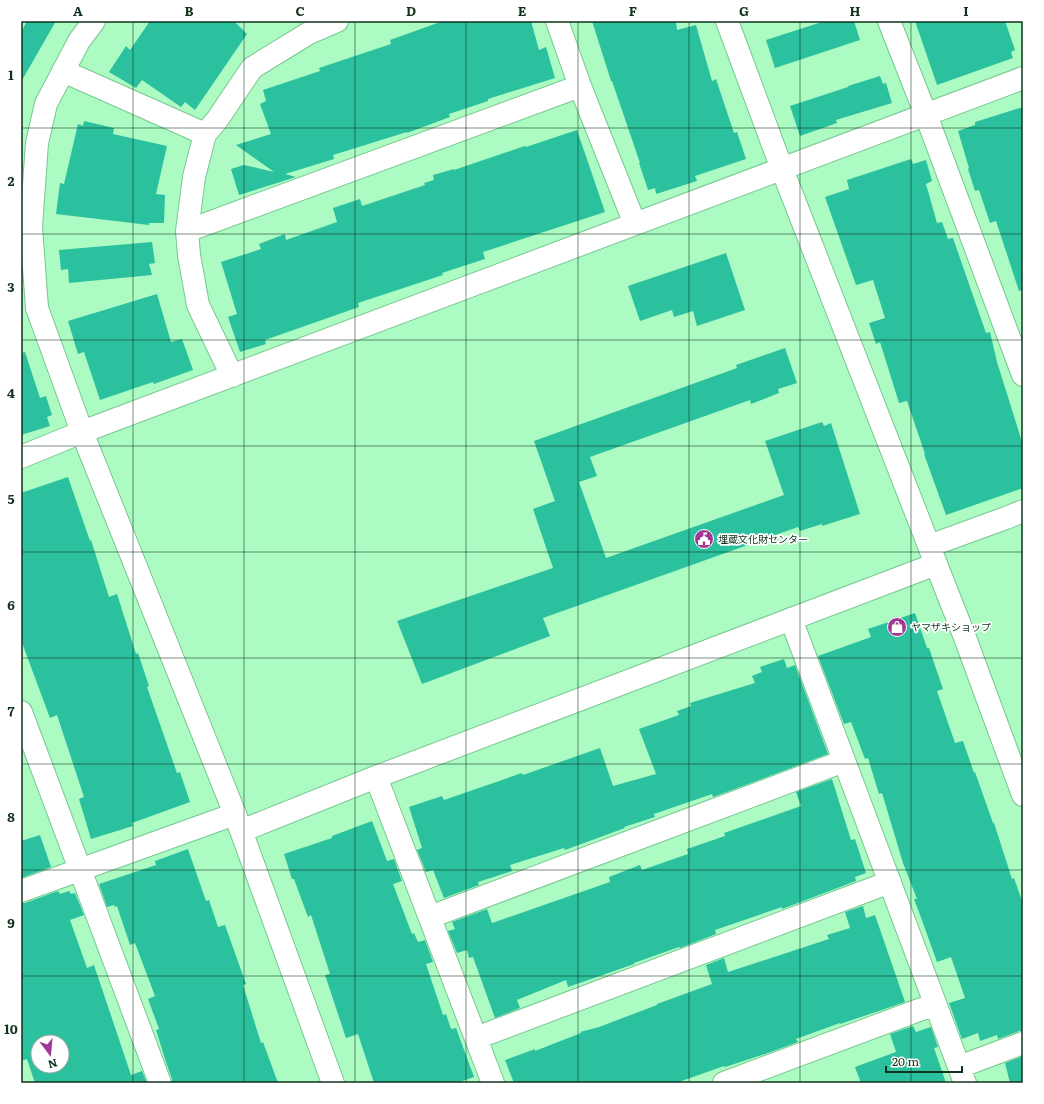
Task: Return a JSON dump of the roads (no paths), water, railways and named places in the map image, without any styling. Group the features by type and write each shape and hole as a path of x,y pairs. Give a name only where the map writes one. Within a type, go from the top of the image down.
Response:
{"street":[{"path":"94,21 79,41 46,104 29,141 31,227 37,308 82,432 238,822 333,1083"},
{"path":"232,376 198,305 189,255 187,231 194,177 205,134 217,120 252,68 309,33 337,21"},
{"path":"557,21 580,86 635,224"},
{"path":"727,21 782,169 964,635 1023,795"},
{"path":"889,21 926,115 1023,375"},
{"path":"63,71 205,134"},
{"path":"21,457 82,432 1023,78"},
{"path":"187,231 580,86"},
{"path":"21,891 80,870 238,822 376,777 791,619 933,555 1023,511"},
{"path":"791,619 962,1075 1023,1043"},
{"path":"21,712 160,1083"},
{"path":"430,917 844,761"},
{"path":"376,777 493,1083"},
{"path":"476,1038 890,882"},
{"path":"724,1083 935,1004"}],"place":[{"name":"埋蔵文化財センター","path":"704,539"},
{"name":"ヤマザキショップ","path":"897,627"}]}
